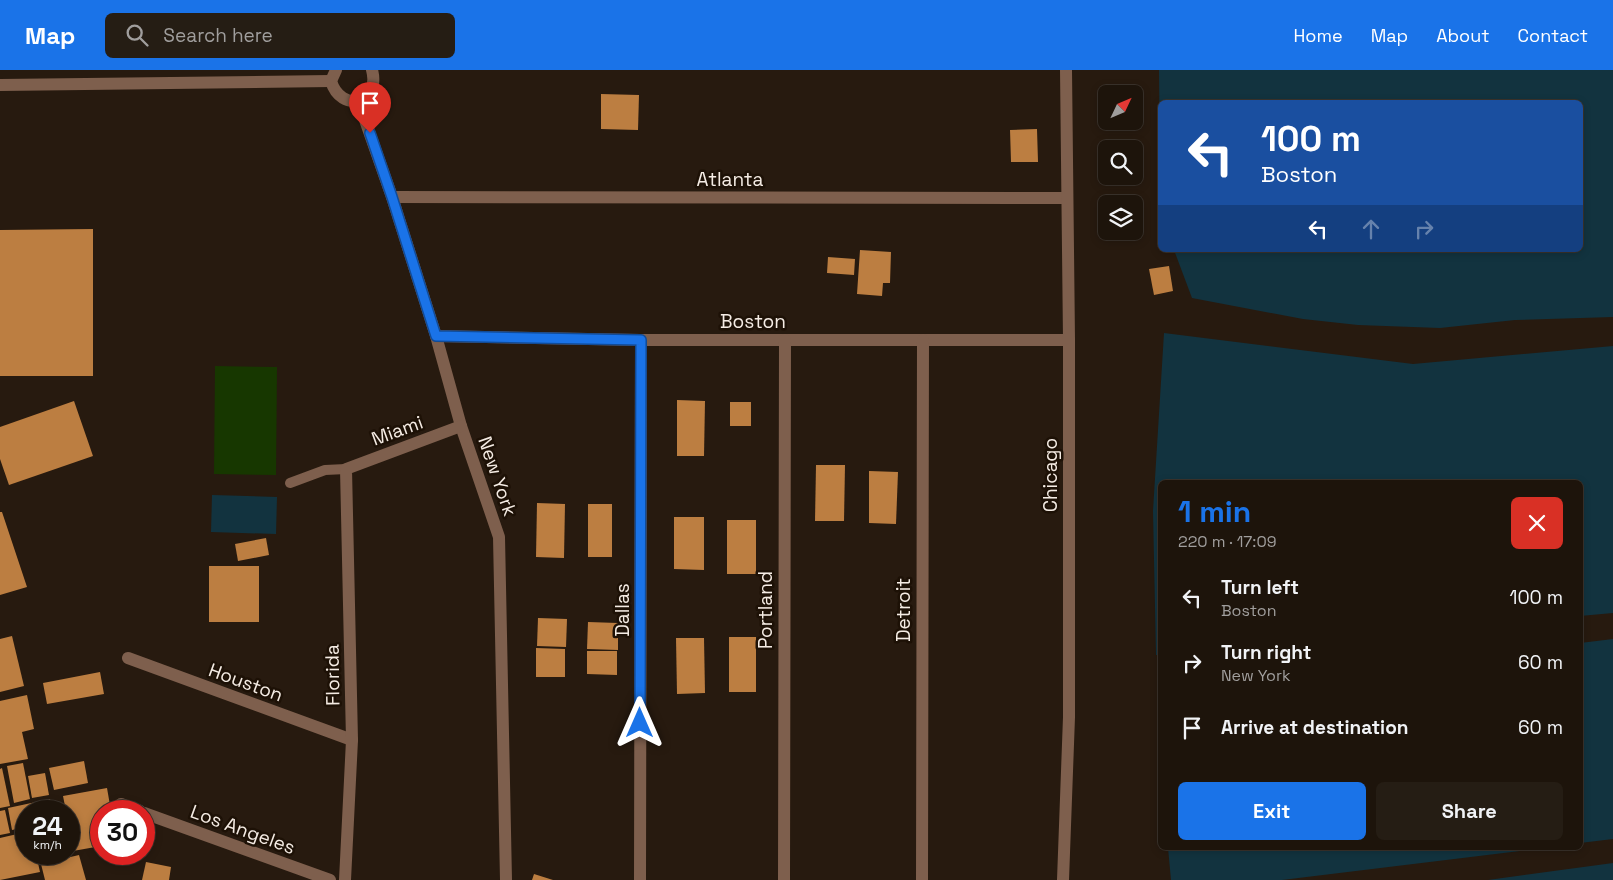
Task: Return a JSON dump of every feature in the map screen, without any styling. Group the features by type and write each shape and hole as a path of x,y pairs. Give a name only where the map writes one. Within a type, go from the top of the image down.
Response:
{"street":[{"path":"0,85 333,75 334,90 340,97 349,101 367,96 373,88 372,70"},
{"name":"Chicago","path":"1063,880 1069,717 1069,340 1066,70"},
{"name":"New York","path":"358,100 392,197 436,336 461,426 499,537 506,880"},
{"name":"Atlanta","path":"392,197 1067,198"},
{"name":"Boston","path":"436,336 641,340 1069,340"},
{"name":"Dallas","path":"640,880 641,340"},
{"name":"Portland","path":"784,880 785,340"},
{"name":"Detroit","path":"922,880 923,340"},
{"name":"Miami","path":"346,469 461,426"},
{"name":"Florida","path":"345,880 352,740 346,469"},
{"name":"Houston","path":"128,658 352,740"},
{"name":"Los Angeles","path":"155,817 330,880"}],"lane":[{"path":"290,483 325,470 346,469"}],"green space":[{"path":"215,366 277,367 276,475 214,474"}],"water":[{"path":"1159,70 1613,70 1613,317 1515,320 1440,328 1358,325 1303,319 1192,298 1175,252 1583,252 1583,100 1159,100"},
{"path":"1164,333 1413,364 1613,346 1613,613 1583,616 1583,480 1158,480 1158,655 1156,655 1153,511"},
{"path":"212,495 277,497 276,534 211,532"},
{"path":"1613,639 1613,839 1583,843 1583,643"},
{"path":"1168,850 1529,850 1282,880 1171,880"},
{"path":"1613,863 1613,880 1488,880"}],"building":[{"path":"601,94 639,95 638,130 601,129"},
{"path":"1037,129 1038,162 1011,162 1010,130"},
{"path":"93,229 93,376 0,376 0,230"},
{"path":"860,250 891,252 890,283 883,283 882,296 857,294"},
{"path":"828,257 855,259 854,275 827,273"},
{"path":"1169,266 1173,291 1154,295 1149,269"},
{"path":"677,400 705,401 704,456 677,456"},
{"path":"74,401 93,456 9,485 0,459 0,427"},
{"path":"730,402 751,402 751,426 730,426"},
{"path":"816,465 845,465 844,521 815,521"},
{"path":"869,471 898,472 896,524 869,523"},
{"path":"537,503 565,504 564,558 536,557"},
{"path":"588,504 612,504 612,557 588,557"},
{"path":"0,512 2,512 27,587 0,595"},
{"path":"674,517 704,517 704,570 674,569"},
{"path":"727,520 756,520 756,574 727,574"},
{"path":"266,538 269,555 238,561 235,544"},
{"path":"209,566 259,566 259,622 209,622"},
{"path":"538,618 567,619 566,647 537,646"},
{"path":"588,622 618,623 618,650 587,649"},
{"path":"12,636 24,686 0,692 0,639"},
{"path":"729,637 756,637 756,692 729,692"},
{"path":"676,638 704,638 705,693 677,694"},
{"path":"536,648 565,649 565,677 536,677"},
{"path":"587,651 617,651 617,675 587,674"},
{"path":"100,672 104,694 47,704 43,683"},
{"path":"27,695 34,729 22,732 28,759 0,764 0,701"},
{"path":"84,761 88,783 54,790 49,768"},
{"path":"23,763 30,799 15,800 14,803 7,766"},
{"path":"2,768 10,806 0,808 0,769"},
{"path":"45,773 49,795 32,798 28,776"},
{"path":"107,788 109,800 90,800 90,848 80,850 80,800 64,800 63,796"},
{"path":"15,806 15,829 12,830 8,808"},
{"path":"5,810 10,833 0,835 0,811"},
{"path":"15,835 15,865 38,865 40,872 0,880 0,838"},
{"path":"80,859 86,880 45,880 41,865 80,865"},
{"path":"155,864 171,867 169,880 142,880 145,865"},
{"path":"534,874 553,880 532,880"}],"route":[{"path":"370,133 436,336 641,340 640,723"}]}
